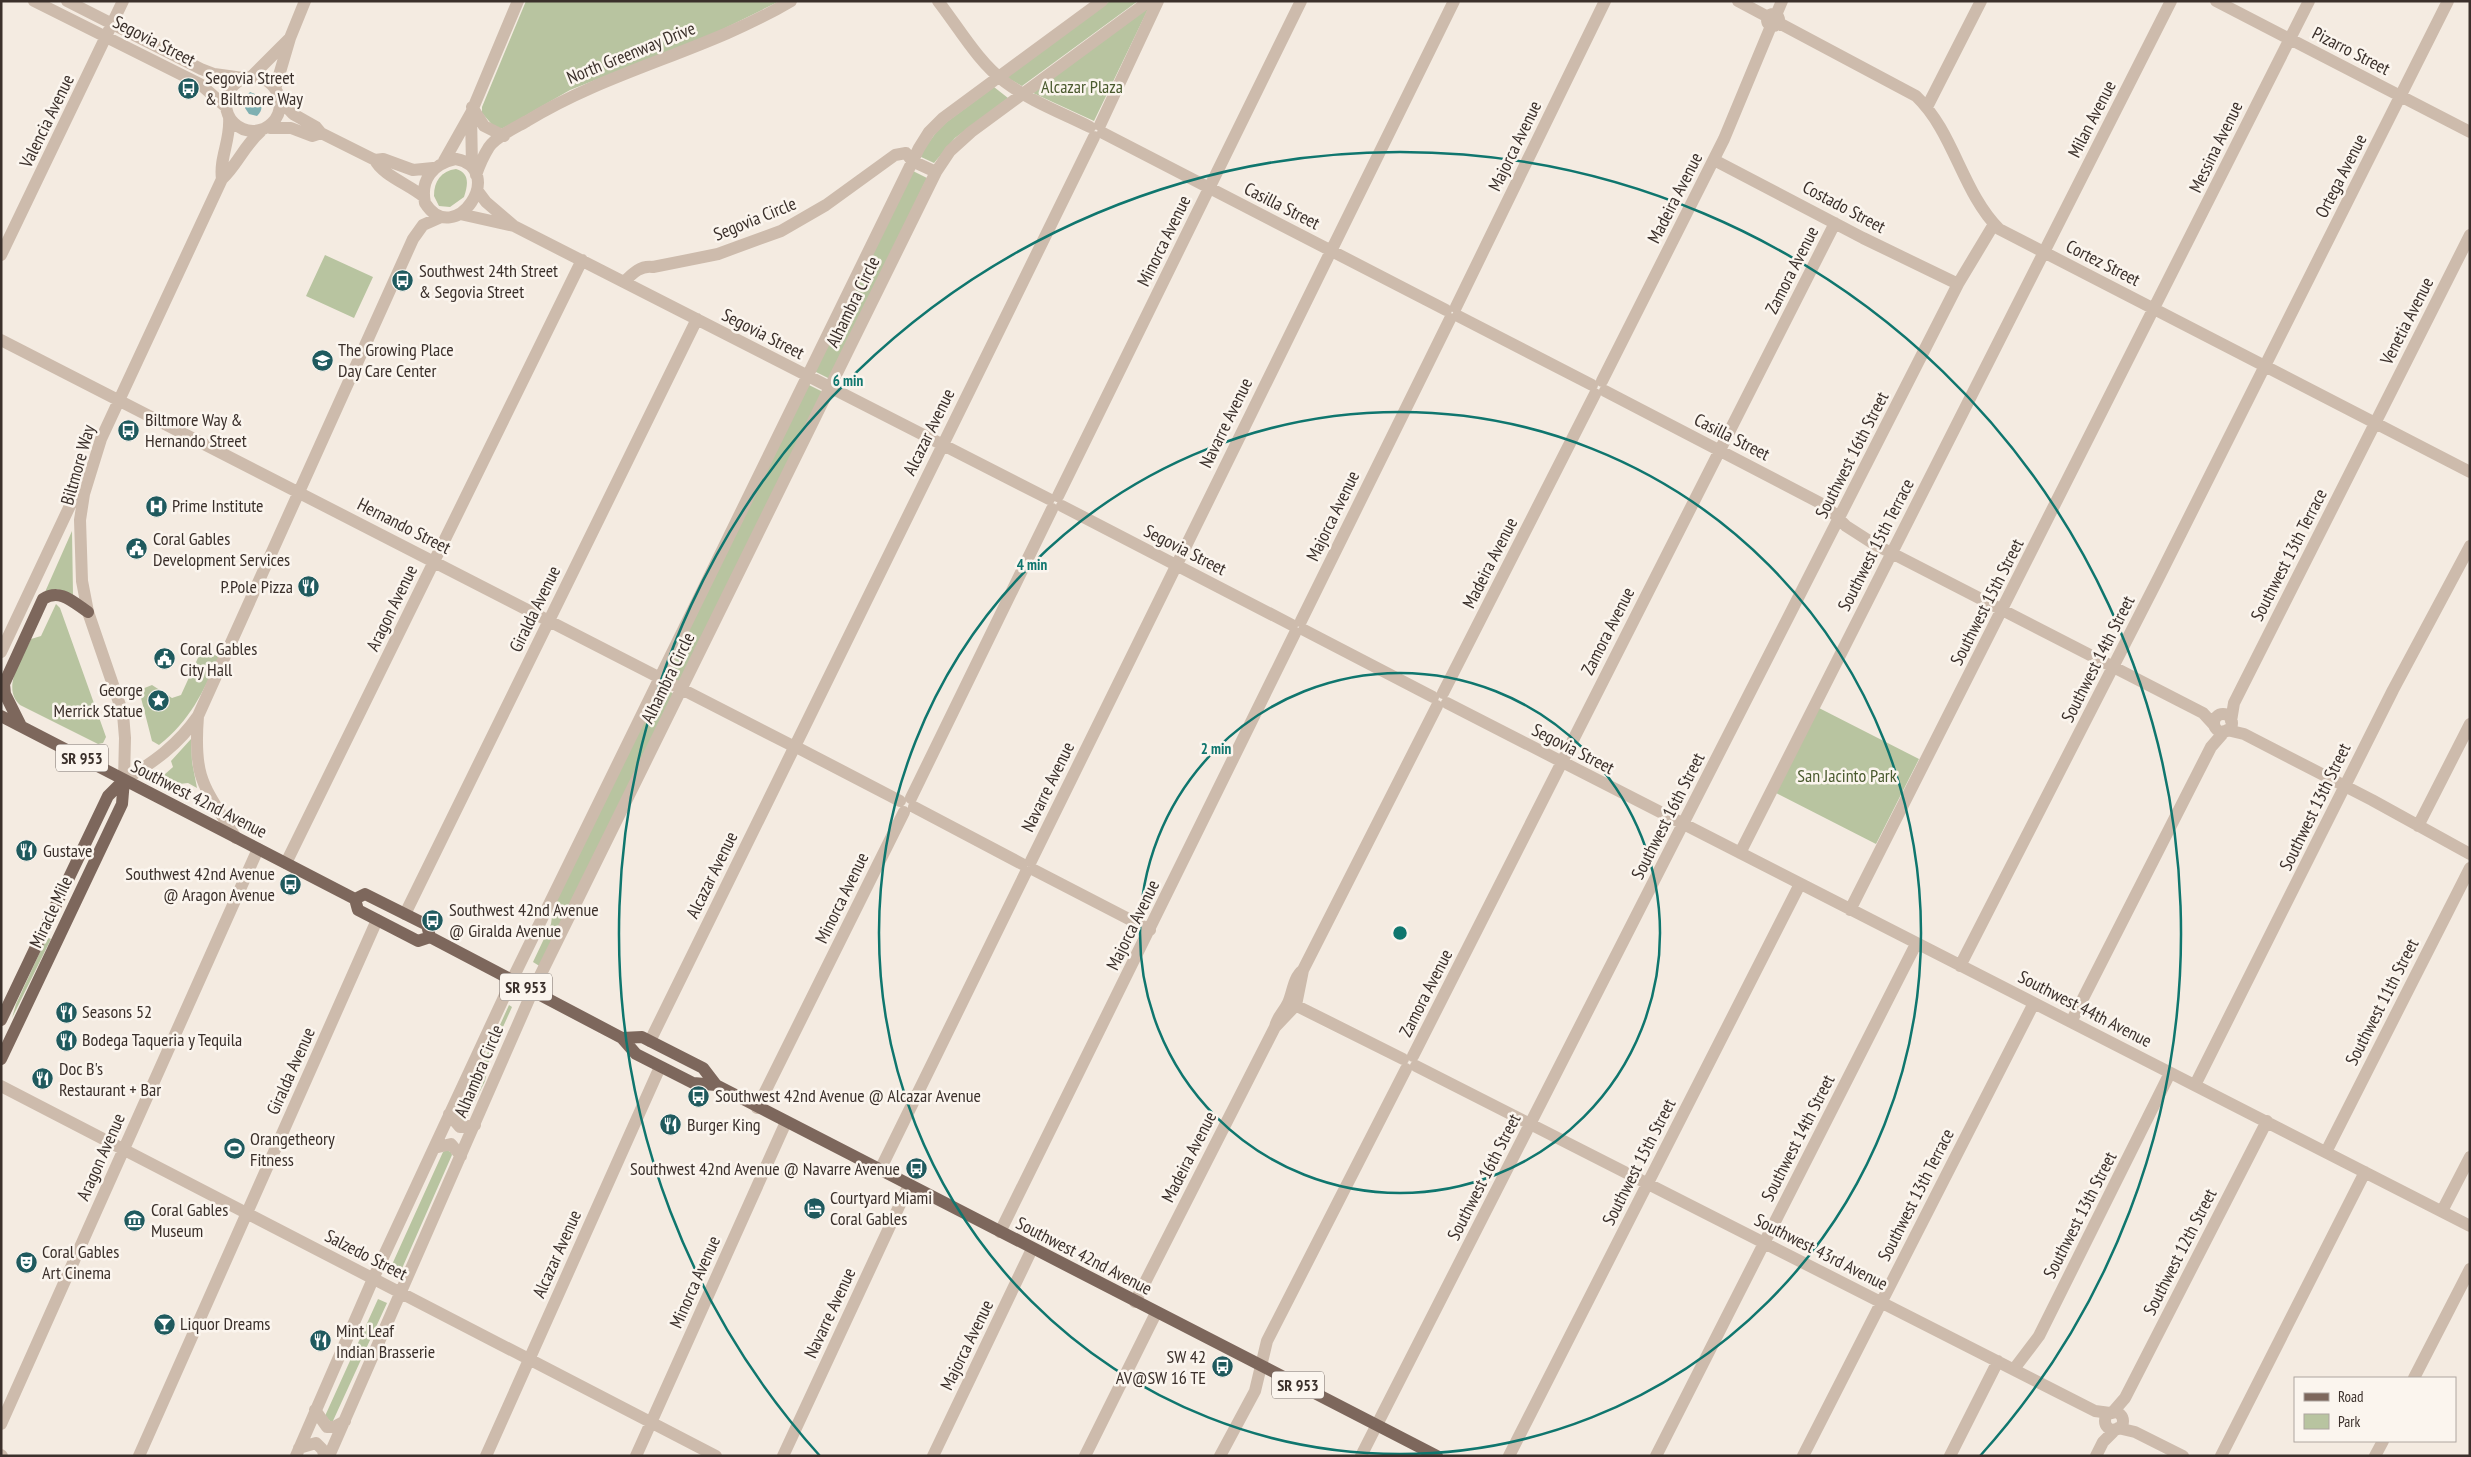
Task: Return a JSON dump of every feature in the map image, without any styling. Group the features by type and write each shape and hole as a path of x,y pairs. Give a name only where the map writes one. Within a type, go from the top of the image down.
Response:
{"main road":[{"path":"21,726 5,694 4,684 43,600 50,595 62,595 88,612"},
{"name":"Southwest 42nd Avenue","path":"1,716 354,899 358,910 418,941 429,931"},
{"name":"Miracle Mile","path":"1,1020 108,796 124,780"},
{"name":"Miracle Mile","path":"1,1059 122,804 124,780"},
{"name":"Southwest 42nd Avenue","path":"354,899 365,894 405,914 429,931 512,980 622,1038 636,1054 660,1067 693,1083 716,1085 1437,1456"},
{"name":"Southwest 42nd Avenue","path":"622,1038 642,1037 703,1068 716,1085"},
{"path":"660,1067 678,1065 695,1073 703,1068"}],"street":[{"name":"Segovia Street","path":"34,1 200,84 228,112"},
{"name":"Segovia Street","path":"67,1 201,69 214,74 248,77"},
{"name":"Valencia Avenue","path":"1,255 123,1"},
{"path":"265,130 278,116 277,94 290,38 305,1"},
{"path":"450,160 518,1"},
{"name":"North Greenway Drive","path":"474,171 489,147 504,136 580,91 741,27 791,1"},
{"name":"Casilla Street","path":"938,1 998,77 1023,93 1720,450 1826,506 1854,532 1892,553 2224,723"},
{"name":"Alhambra Circle","path":"297,1452 449,1114 512,980 806,376 924,139 935,126 998,77 1102,1"},
{"name":"Alhambra Circle","path":"329,1456 402,1293 533,990 832,388 936,172 963,138 1149,1"},
{"name":"Alcazar Avenue","path":"650,1041 1097,130 1158,1"},
{"name":"Minorca Avenue","path":"758,1108 1301,1"},
{"name":"Navarre Avenue","path":"880,1170 1454,1"},
{"name":"Majorca Avenue","path":"1000,1232 1606,1"},
{"name":"Cortez Street","path":"1738,1 1910,91 1927,107 1994,224 2006,233 2470,472"},
{"name":"Madeira Avenue","path":"1135,1302 1275,1027 1292,1004 1303,970 1714,160 1740,105 1782,1"},
{"path":"1927,107 1981,1"},
{"name":"Milan Avenue","path":"2044,253 2171,1"},
{"name":"Pizarro Street","path":"2216,1 2470,132"},
{"name":"Messina Avenue","path":"2155,310 2310,1"},
{"name":"Ortega Avenue","path":"2264,366 2448,1"},
{"path":"290,38 248,77 230,88 228,112 246,130 291,128 312,136 321,133"},
{"path":"248,77 267,81 293,114 316,127 321,133 375,160 383,159 413,170 432,168 450,160 463,160 474,171"},
{"path":"472,110 484,126 504,136"},
{"path":"124,780 154,762 171,748 198,716 413,239 423,225 441,217 460,214 473,201 477,190 471,153 472,110"},
{"name":"Biltmore Way","path":"222,180 220,166 230,136 228,112"},
{"name":"Biltmore Way","path":"124,780 126,738 123,714 88,612 81,566 80,520 89,477 101,439 222,180 232,170 246,145 265,130"},
{"name":"North Greenway Drive","path":"450,160 482,147 489,147"},
{"name":"Segovia Circle","path":"630,284 641,268 718,254 781,231 826,205 884,163 888,158 906,154 912,161 936,172"},
{"path":"375,160 379,168 408,184 424,197"},
{"name":"Costado Street","path":"1714,160 1958,284"},
{"path":"432,168 426,181 424,197 428,208 441,217"},
{"name":"Segovia Street","path":"477,190 486,202 514,226 1683,825"},
{"name":"Segovia Street","path":"460,214 514,226"},
{"name":"Zamora Avenue","path":"1220,1456 1255,1391 1267,1341 1835,223"},
{"name":"Southwest 16th Street","path":"1361,1456 1958,284 1994,224"},
{"name":"Venetia Avenue","path":"2375,423 2470,235"},
{"name":"Southwest 15th Terrace","path":"1740,853 2044,253"},
{"name":"Aragon Avenue","path":"286,863 582,260"},
{"name":"Southwest 15th Street","path":"1850,910 2155,310"},
{"name":"Giralda Avenue","path":"405,914 697,319"},
{"name":"Hernando Street","path":"1,340 1150,930"},
{"name":"Southwest 14th Street","path":"1960,966 2264,366"},
{"name":"Southwest 13th Terrace","path":"2071,1022 2375,423"},
{"path":"1,652 101,439"},
{"name":"Southwest 13th Street","path":"2195,1085 2419,638 2470,546"},
{"path":"198,716 196,750 202,784 236,838"},
{"path":"2224,723 2470,854"},
{"path":"2418,826 2470,724"},
{"name":"Southwest 44th Avenue","path":"1683,825 2470,1226"},
{"name":"Aragon Avenue","path":"1,1424 258,849"},
{"name":"Southwest 11th Street","path":"2326,1152 2470,868"},
{"name":"Southwest 15th Street","path":"1509,1456 1800,884"},
{"name":"Giralda Avenue","path":"139,1456 377,920"},
{"name":"Southwest 14th Street","path":"1656,1456 1916,944"},
{"name":"Southwest 13th Terrace","path":"1803,1456 2034,1003"},
{"path":"1292,1004 1530,1125"},
{"name":"Alcazar Avenue","path":"486,1456 660,1067"},
{"name":"Southwest 13th Street","path":"2014,1369 2039,1336 2170,1073"},
{"name":"Salzedo Street","path":"1,1086 530,1358 716,1456"},
{"path":"449,1114 460,1127 475,1125"},
{"name":"Minorca Avenue","path":"636,1456 786,1122"},
{"name":"Southwest 12th Street","path":"2096,1456 2267,1122"},
{"name":"Southwest 43rd Avenue","path":"1530,1125 2014,1369 2095,1411 2096,1414 2114,1421 2183,1456"},
{"path":"434,1148 451,1144 461,1156"},
{"path":"2442,1212 2470,1157"},
{"path":"2221,1456 2365,1172"},
{"name":"Navarre Avenue","path":"783,1456 909,1185"},
{"name":"Majorca Avenue","path":"933,1456 1032,1249"},
{"path":"2415,1377 2470,1268"},
{"path":"1085,1456 1156,1313"},
{"path":"1950,1456 1998,1361"},
{"path":"315,1410 327,1427 334,1427 345,1421"},
{"path":"2375,1456 2382,1442"},
{"path":"297,1452 316,1443 322,1449 324,1456"}],"green space":[{"path":"526,1 780,1 715,33 570,90 511,124 503,128 495,128 482,113 482,107"},
{"path":"1110,1 1138,1 1022,86 1006,77"},
{"name":"Alcazar Plaza","path":"1151,3 1094,121 1033,93"},
{"path":"994,87 1008,98 955,138 934,163 919,156 940,127"},
{"path":"456,169 466,176 467,184 464,197 450,207 439,206 434,196 437,181 442,174"},
{"path":"911,170 927,178 830,379 814,371"},
{"path":"325,255 373,277 354,318 306,296"},
{"path":"807,384 823,392 680,682 666,676"},
{"path":"72,531 73,595 57,589 45,592"},
{"path":"56,604 60,608 106,737 103,743 98,744 20,705 12,690 15,673 31,639 41,636"},
{"path":"202,649 219,657 195,705 170,736 159,745 152,741 140,694 143,693 142,689 152,685 172,698 181,695"},
{"path":"660,686 674,694 541,967 533,962 551,924 553,908"},
{"name":"San Jacinto Park","path":"1819,708 1919,759 1876,844 1776,793"},
{"path":"191,739 192,762 197,788 188,783 179,784 164,775 173,767 171,761"},
{"path":"47,937 51,939 12,1018 16,1004"},
{"path":"509,1005 512,1007 490,1056 485,1081 465,1122 459,1116"},
{"path":"446,1150 451,1152 452,1155 400,1273 390,1269 443,1152"},
{"path":"378,1299 387,1303 332,1423 325,1416"}],"water":[{"path":"250,92 257,95 261,103 261,111 257,116 249,114 245,108 245,98"}],"place":[{"name":"Segovia Street & Biltmore Way","path":"189,88"},
{"name":"Southwest 24th Street & Segovia Street","path":"403,281"},
{"name":"The Growing Place Day Care Center","path":"322,360"},
{"name":"Biltmore Way & Hernando Street","path":"129,430"},
{"name":"Prime Institute","path":"156,506"},
{"name":"Coral Gables Development Services","path":"137,549"},
{"name":"P.Pole Pizza","path":"309,587"},
{"name":"Coral Gables City Hall","path":"164,659"},
{"name":"George Merrick Statue","path":"159,700"},
{"name":"Gustave","path":"27,851"},
{"name":"Southwest 42nd Avenue @ Aragon Avenue","path":"291,884"},
{"name":"Southwest 42nd Avenue @ Giralda Avenue","path":"433,920"},
{"name":"Seasons 52","path":"66,1012"},
{"name":"Bodega Taqueria y Tequila","path":"66,1040"},
{"name":"Doc B's Restaurant + Bar","path":"43,1079"},
{"name":"Southwest 42nd Avenue @ Alcazar Avenue","path":"699,1096"},
{"name":"Burger King","path":"671,1125"},
{"name":"Orangetheory Fitness","path":"234,1149"},
{"name":"Southwest 42nd Avenue @ Navarre Avenue","path":"916,1169"},
{"name":"Courtyard Miami Coral Gables","path":"814,1208"},
{"name":"Coral Gables Museum","path":"135,1220"},
{"name":"Coral Gables Art Cinema","path":"26,1262"},
{"name":"Liquor Dreams","path":"164,1324"},
{"name":"Mint Leaf Indian Brasserie","path":"320,1341"},
{"name":"SW 42 AV@SW 16 TE","path":"1222,1367"}]}
